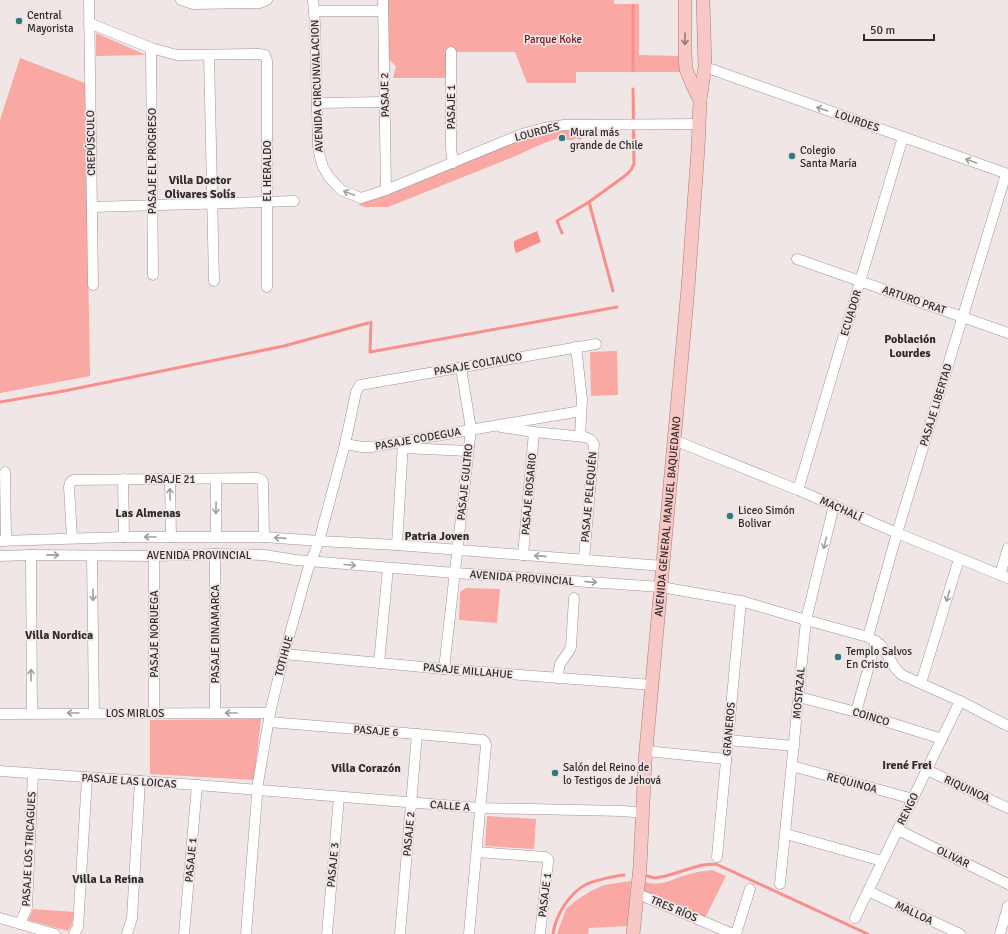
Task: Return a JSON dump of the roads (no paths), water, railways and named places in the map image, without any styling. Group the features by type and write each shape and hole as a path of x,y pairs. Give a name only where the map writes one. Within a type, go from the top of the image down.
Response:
{"main road":[{"name":"AVENIDA GENERAL MANUEL BAQUEDANO","path":"685,0 686,69 700,100"},
{"name":"AVENIDA GENERAL MANUEL BAQUEDANO","path":"633,934 638,894 646,751 688,288 700,100 705,67 702,0"}],"street":[{"name":"CREPÚSCULO","path":"89,0 93,285"},
{"path":"181,0 193,4 223,2 260,3 267,0"},
{"name":"AVENIDA CIRCUNVALACION","path":"313,0 317,134 323,167 341,190 360,198 386,190"},
{"name":"PASAJE 2","path":"383,0 386,190"},
{"path":"314,11 384,11"},
{"path":"89,23 151,48 177,55 209,55 214,281"},
{"name":"PASAJE EL PROGRESO","path":"151,48 153,275"},
{"name":"PASAJE 1","path":"451,52 451,148 453,163"},
{"name":"EL HERALDO","path":"209,55 259,54 265,55 267,61 267,287"},
{"name":"LOURDES","path":"705,67 1007,174"},
{"path":"317,103 385,102"},
{"name":"LOURDES","path":"386,190 522,134 544,128 564,125 699,124"},
{"name":"ECUADOR","path":"798,490 903,137"},
{"name":"PASAJE LIBERTAD","path":"856,712 897,533 1007,174"},
{"path":"92,207 294,200"},
{"name":"ARTURO PRAT","path":"797,259 1008,333"},
{"name":"PASAJE COLTAUCO","path":"360,386 596,344"},
{"name":"PASAJE PELEQUÉN","path":"576,347 582,399 580,436 588,438 594,444 584,559"},
{"name":"PASAJE GULTRO","path":"444,669 471,429 461,368"},
{"name":"TOTIHUE","path":"246,934 258,790 269,718 284,654 311,561 319,541 345,444 356,392 360,386"},
{"name":"PASAJE CODEGUA","path":"345,444 362,447 403,445 471,429 581,411"},
{"name":"PASAJE CODEGUA","path":"491,426 580,436"},
{"name":"PASAJE ROSARIO","path":"523,555 534,432"},
{"name":"MACHALÍ","path":"674,440 798,490 1004,577"},
{"path":"397,545 403,445 468,450"},
{"path":"3,540 5,472"},
{"name":"PASAJE 21","path":"72,538 69,487 73,480 257,478 262,480 263,483 264,537"},
{"path":"123,479 124,537"},
{"path":"170,479 171,537"},
{"path":"216,479 216,537"},
{"name":"MOSTAZAL","path":"780,884 806,620 834,505"},
{"name":"AVENIDA PROVINCIAL","path":"3,540 124,537 264,537 397,545 663,566"},
{"path":"1004,577 1008,548"},
{"name":"PASAJE DINAMARCA","path":"215,554 215,713"},
{"path":"31,555 32,714"},
{"name":"AVENIDA PROVINCIAL","path":"0,556 264,555 296,560 388,568 661,587 741,601 872,639"},
{"path":"92,556 94,713"},
{"name":"PASAJE NORUEGA","path":"154,556 154,713"},
{"path":"921,683 959,559"},
{"path":"379,663 388,568"},
{"path":"557,678 560,664 570,647 574,598"},
{"name":"GRANEROS","path":"717,857 741,601"},
{"path":"872,639 881,645 899,672 902,674 960,701 1008,726"},
{"name":"PASAJE MILLAHUE","path":"284,654 444,669 652,685"},
{"name":"COINCO","path":"799,697 856,712 942,738"},
{"name":"RENGO","path":"855,918 960,701"},
{"name":"LOS MIRLOS","path":"0,714 215,713 269,718"},
{"name":"PASAJE 6","path":"269,718 483,740 486,745 480,808"},
{"name":"PASAJE 2","path":"400,934 417,734"},
{"path":"728,740 794,746"},
{"path":"646,751 726,759"},
{"name":"REQUINOA","path":"792,766 913,799"},
{"name":"RIQUINOA","path":"926,770 1008,808"},
{"name":"PASAJE LAS LOICAS","path":"0,771 258,790"},
{"name":"PASAJE LOS TRICAGUES","path":"20,924 27,907 33,774"},
{"path":"74,934 78,927 87,778"},
{"path":"127,934 132,918 140,781"},
{"name":"PASAJE 1","path":"184,934 197,785"},
{"name":"CALLE A","path":"258,790 480,808 623,811 643,813"},
{"name":"PASAJE 3","path":"327,934 339,797"},
{"path":"469,934 480,808"},
{"name":"OLIVAR","path":"898,830 1008,884"},
{"path":"786,834 882,861"},
{"name":"PASAJE 1","path":"476,852 545,857 548,859 540,934"},
{"path":"734,934 750,889"},
{"name":"MALLOA","path":"868,891 960,934"},
{"name":"TRES RÍOS","path":"638,894 734,934"},
{"path":"1000,934 1008,906"},
{"path":"0,918 55,934"}],"waterway":[{"path":"633,5 633,70"},
{"path":"562,233 557,221 589,202 626,175 634,164 633,89"},
{"path":"589,202 613,291"},
{"path":"371,322 370,352 617,307"},
{"path":"0,402 64,391 284,346 368,323"},
{"path":"643,875 655,878 702,865 716,864 868,934"},
{"path":"553,934 554,927 564,905 581,888 595,881 624,875"}],"place":[{"name":"Central Mayorista","path":"19,21"},
{"name":"Mural más grande de Chile","path":"562,138"},
{"name":"Colegio Santa María","path":"792,156"},
{"name":"Liceo Simón Bolivar","path":"730,516"},
{"name":"Templo Salvos En Cristo","path":"838,657"},
{"name":"Salón del Reino de lo Testigos de Jehová","path":"555,773"}],"district":[{"name":"Villa Doctor Olivares Solís","path":"200,187"},
{"name":"Población Lourdes","path":"910,346"},
{"name":"Las Almenas","path":"148,513"},
{"name":"Patria Joven","path":"437,536"},
{"name":"Villa Nordica","path":"59,635"},
{"name":"Irené Frei","path":"907,765"},
{"name":"Villa Corazón","path":"366,768"},
{"name":"Villa La Reina","path":"108,879"}],"park label":[{"name":"Parque Koke","path":"553,39"}]}
